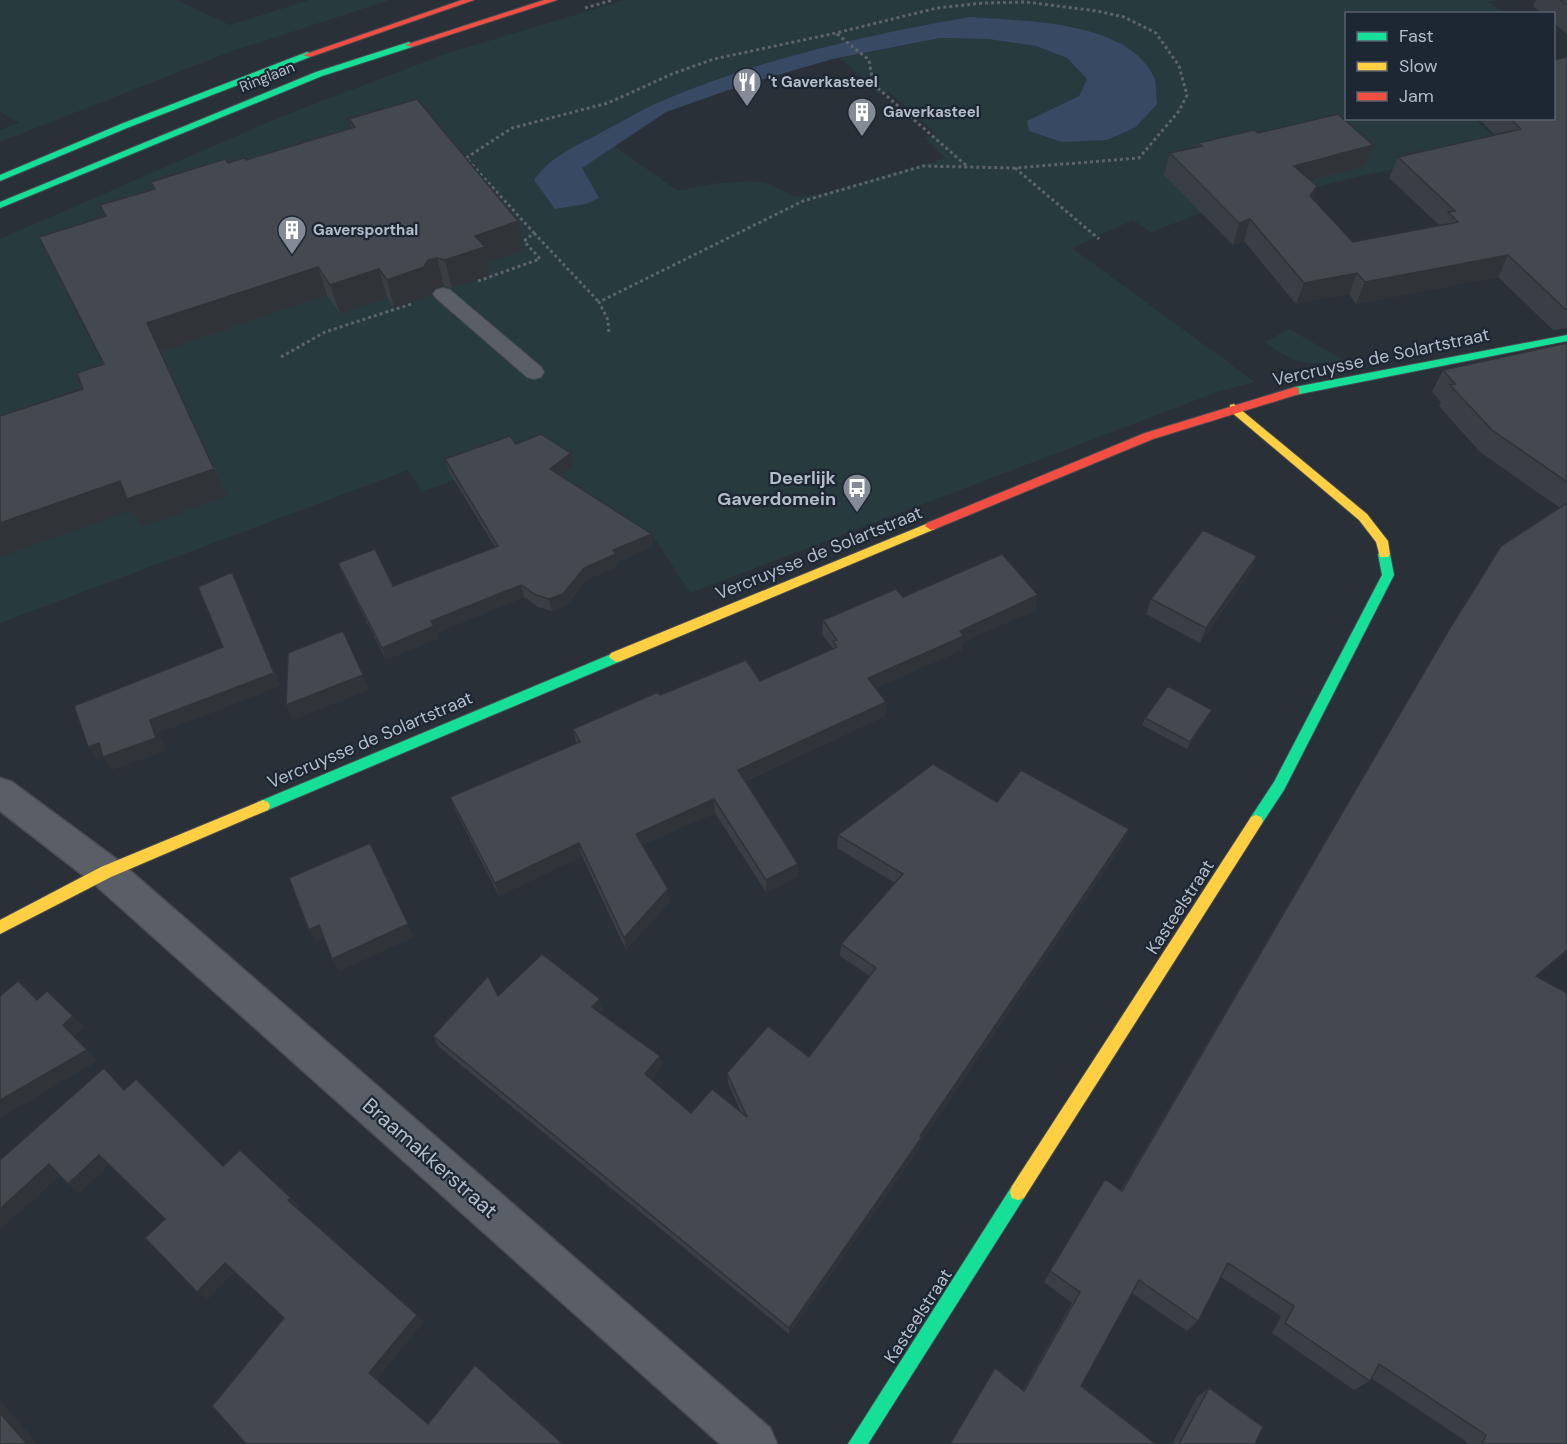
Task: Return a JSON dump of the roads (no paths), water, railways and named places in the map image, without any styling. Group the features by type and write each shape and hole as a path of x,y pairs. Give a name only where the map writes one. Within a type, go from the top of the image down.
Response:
{"street":[{"name":"Ringlaan","path":"0,178 124,126 305,56 470,0"},
{"name":"Ringlaan","path":"0,205 319,74 553,0"},
{"name":"Vercruysse de Solartstraat","path":"0,927 106,872 729,609 1149,436 1234,408 1306,388 1567,338"},
{"name":"Kasteelstraat","path":"857,1444 1279,786 1388,575 1382,541 1363,517 1234,408"},
{"name":"Braamakkerstraat","path":"0,792 106,872 753,1444"}],"lane":[{"path":"443,294 534,372"}],"water":[{"path":"969,17 1072,27 1122,44 1141,58 1154,77 1157,104 1136,127 1107,140 1062,142 1029,131 1027,121 1079,96 1087,79 1067,58 1036,46 988,39 940,38 833,59 740,86 666,112 582,168 599,198 586,204 555,209 534,180 548,164 566,152 650,106 694,88 810,51 889,32"}],"place":[{"name":"'t Gaverkasteel","path":"747,108"},
{"name":"Gaverkasteel","path":"862,138"},
{"name":"Gaversporthal","path":"292,256"},
{"name":"Deerlijk Gaverdomein","path":"857,514"}]}
